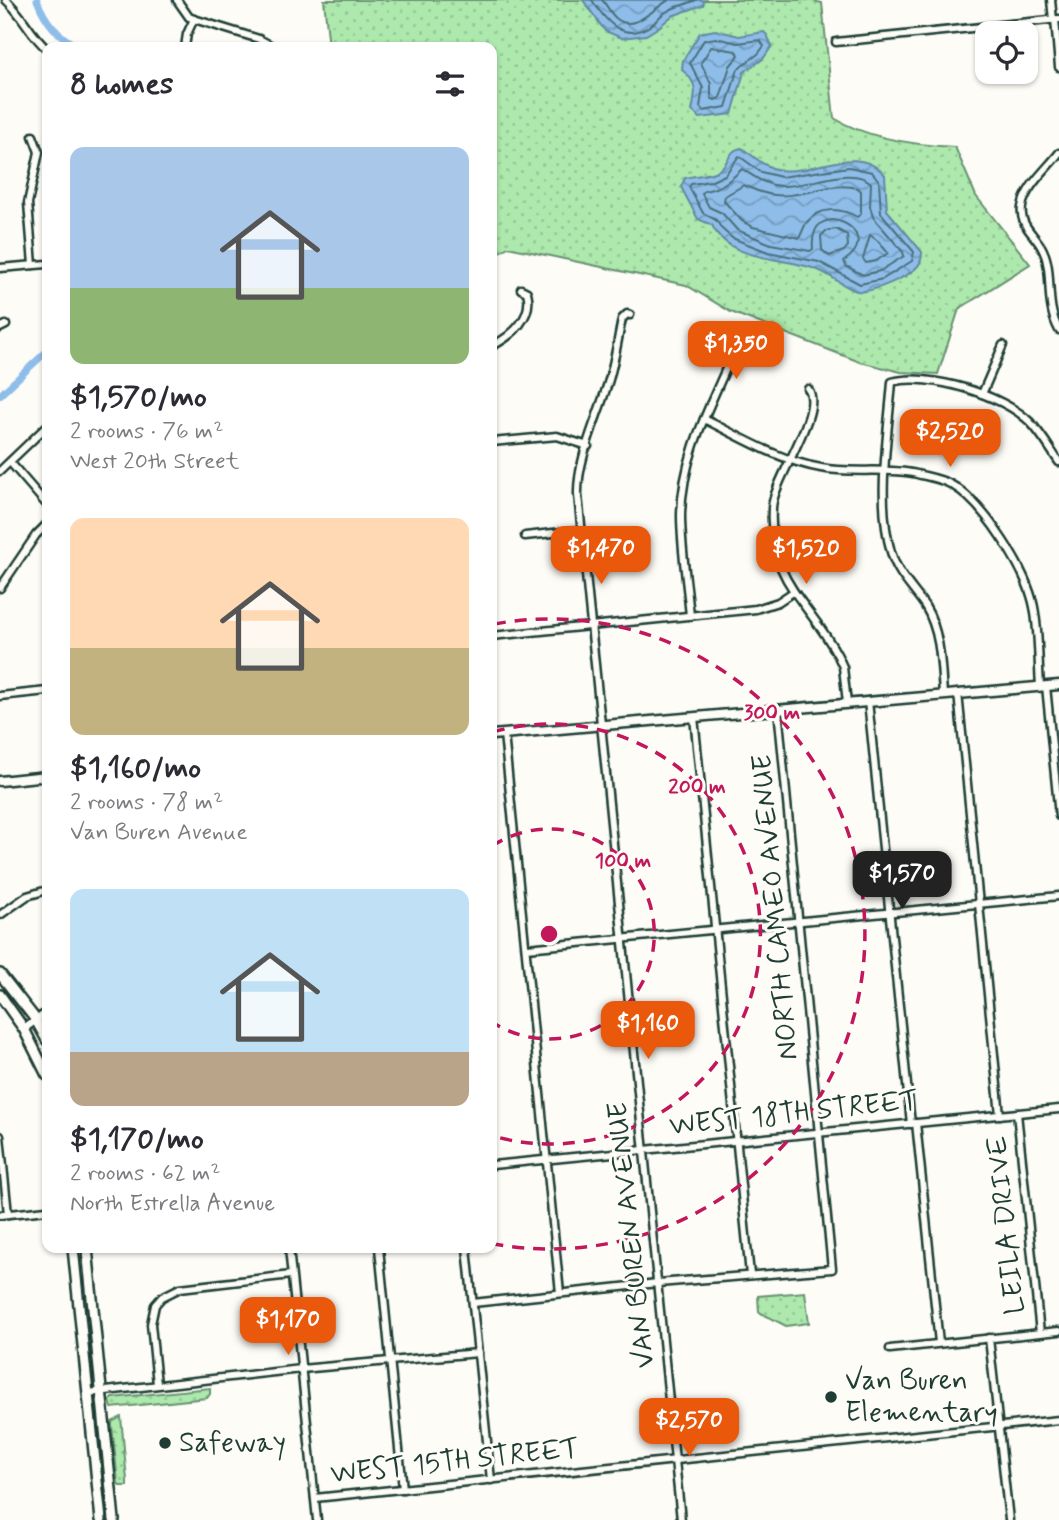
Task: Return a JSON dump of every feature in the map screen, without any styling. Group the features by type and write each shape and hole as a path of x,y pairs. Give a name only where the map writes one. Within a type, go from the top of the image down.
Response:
{"main road":[{"path":"0,974 42,1031"},
{"path":"0,995 24,1029 42,1065"},
{"path":"74,1253 101,1520"},
{"path":"88,1253 114,1520"},
{"path":"93,1444 99,1457 102,1483 106,1492 111,1494"}],"street":[{"path":"6,0 42,44"},
{"path":"177,0 194,19 265,42"},
{"path":"1051,0 1056,19 1059,67"},
{"path":"186,42 194,19"},
{"path":"836,42 1056,19"},
{"path":"33,136 39,152 28,202 33,265"},
{"path":"1059,153 1025,196 1021,210 1024,223 1044,250 1051,314 1059,330"},
{"path":"0,268 42,264"},
{"path":"497,343 514,331 525,318 530,301 527,292 521,289"},
{"name":"VAN BUREN AVENUE","path":"630,315 622,319 608,383 578,487 681,1520"},
{"path":"982,394 1003,345"},
{"path":"690,616 682,534 682,500 691,452 730,362 726,350"},
{"path":"943,695 933,624 925,607 902,576 889,546 886,471 892,382 951,383 982,394 1026,419 1059,462"},
{"path":"808,388 811,404 772,510 778,562 793,592 838,656 843,667 847,703"},
{"path":"704,419 790,458 828,469 914,473 950,484 971,499 1018,565 1031,598 1059,816"},
{"path":"0,471 42,431"},
{"path":"497,442 557,436 588,446"},
{"path":"10,462 42,499"},
{"path":"0,588 42,529"},
{"path":"525,536 581,530"},
{"path":"497,636 756,609 778,602 793,592"},
{"path":"497,735 1059,685"},
{"path":"0,696 42,692"},
{"name":"LEILA DRIVE","path":"958,693 1000,1115"},
{"path":"868,701 889,913 939,1343"},
{"name":"NORTH CAMEO AVENUE","path":"750,1275 832,1269 778,709"},
{"path":"473,1303 750,1275 694,717"},
{"path":"504,734 560,1293"},
{"path":"0,781 42,777"},
{"path":"0,915 27,896 42,892"},
{"path":"527,948 1059,896"},
{"path":"24,1029 42,1016"},
{"name":"WEST 18TH STREET","path":"497,1165 1059,1109"},
{"name":"LEILA DRIVE","path":"1017,1113 1040,1333"},
{"path":"0,1136 4,1214 42,1210"},
{"path":"289,1253 317,1520"},
{"path":"380,1253 403,1489"},
{"path":"468,1253 491,1480"},
{"path":"157,1384 151,1324 155,1306 162,1297 180,1288 291,1275"},
{"path":"890,1349 1059,1331"},
{"path":"989,1338 1010,1520"},
{"path":"88,1392 478,1353"},
{"name":"WEST 15TH STREET","path":"315,1498 1059,1420"}],"green space":[{"path":"324,0 810,0 822,3 834,118 877,136 924,145 955,147 976,196 1030,264 959,309 938,374 901,372 860,362 731,312 686,285 508,247 497,254 497,42 328,42"},
{"path":"805,1292 809,1323 786,1326 759,1312 758,1296"},
{"path":"210,1388 207,1398 112,1408 110,1401 112,1398"},
{"path":"121,1417 127,1486 120,1486 118,1483 112,1426 112,1422"}],"water":[{"path":"583,0 704,0 703,5 672,16 646,35 622,38 605,31"},
{"path":"715,30 739,36 764,32 772,46 763,59 744,72 732,114 700,118 692,111 694,88 691,79 682,70 683,60 700,33"},
{"path":"742,148 764,164 780,170 848,160 874,166 885,175 887,210 922,252 918,265 888,284 871,290 857,291 818,270 759,256 732,246 720,237 712,225 698,219 681,187 685,178 719,170 734,151"}],"waterway":[{"path":"37,0 53,28 70,42"},
{"path":"0,395 42,356"}],"place":[{"name":"Van Buren Elementary","path":"831,1397"},
{"name":"Safeway","path":"165,1443"}]}
